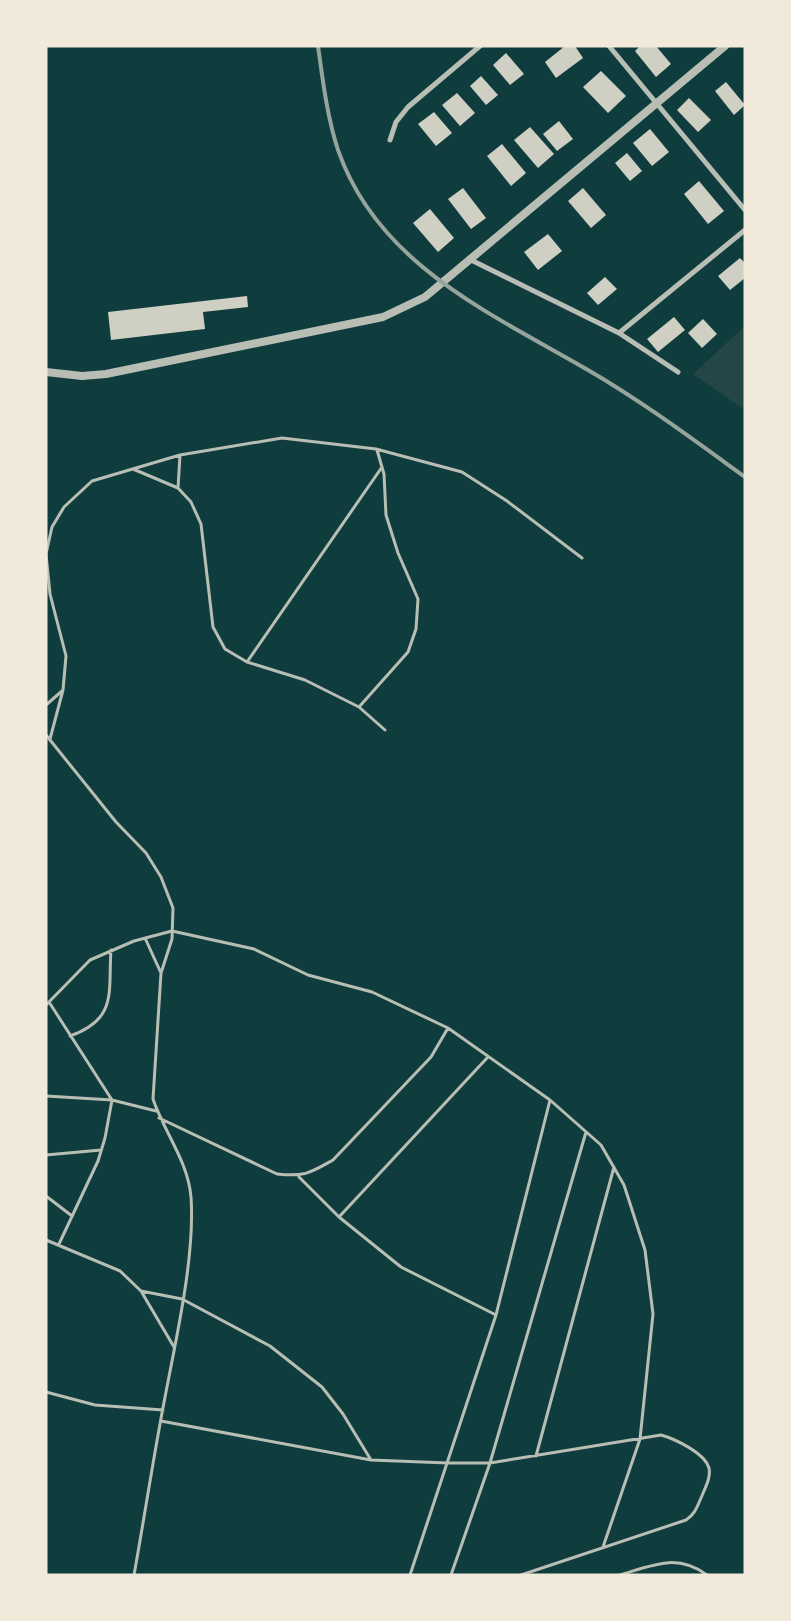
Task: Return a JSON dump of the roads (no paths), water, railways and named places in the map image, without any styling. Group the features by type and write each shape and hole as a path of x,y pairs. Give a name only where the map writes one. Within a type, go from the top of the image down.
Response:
{"street":[{"path":"390,140 396,122 408,107 480,46"},
{"path":"609,46 745,210"},
{"path":"46,372 82,376 106,374 383,318 425,297 725,46"},
{"path":"619,333 745,230"},
{"path":"470,259 619,333 678,372"}],"lane":[{"path":"50,740 63,690 66,656 53,604 46,554 52,527 64,507 92,481 180,456 282,438 376,449 462,472 507,501 582,558"},
{"path":"358,707 408,652 416,629 418,599 398,553 386,515 382,467 376,449"},
{"path":"178,488 180,456"},
{"path":"247,662 382,467"},
{"path":"133,469 178,488 191,502 201,524 213,627 225,649 247,662 306,680 358,707 385,730"},
{"path":"46,600 53,604"},
{"path":"46,705 63,690"},
{"path":"46,736 116,822 138,844 161,877 173,908 172,939 161,973 153,1099 159,1118 184,1166 191,1196 190,1235 174,1348 134,1575"},
{"path":"59,1244 101,1150 112,1100 47,1003 90,960 111,950 172,931 254,949 308,975 372,992 448,1028 487,1058 550,1100 601,1145 624,1185 645,1250 653,1314 640,1439 603,1547"},
{"path":"145,938 161,973"},
{"path":"70,1036 96,1023 108,1005 111,950"},
{"path":"159,1118 278,1174 299,1176 314,1171 333,1160 431,1058 448,1028"},
{"path":"339,1217 487,1058"},
{"path":"46,1096 112,1100 157,1111"},
{"path":"410,1575 496,1315 550,1100"},
{"path":"450,1575 490,1463 586,1132"},
{"path":"46,1155 101,1150"},
{"path":"536,1456 614,1167"},
{"path":"299,1176 339,1217 401,1267 496,1315"},
{"path":"46,1196 72,1216"},
{"path":"46,1240 120,1271 141,1290 174,1348"},
{"path":"141,1290 182,1299 270,1346 322,1387 343,1414 371,1460"},
{"path":"46,1392 95,1405 163,1410"},
{"path":"161,1421 371,1460 490,1463 661,1436 677,1439 706,1461 709,1469 709,1480 693,1515 686,1520 521,1575"},
{"path":"620,1575 666,1562 693,1564 707,1575"}],"railway":[{"path":"318,46 328,112 338,150 356,190 380,225 409,255 442,282 477,306 629,395 745,477"}]}
